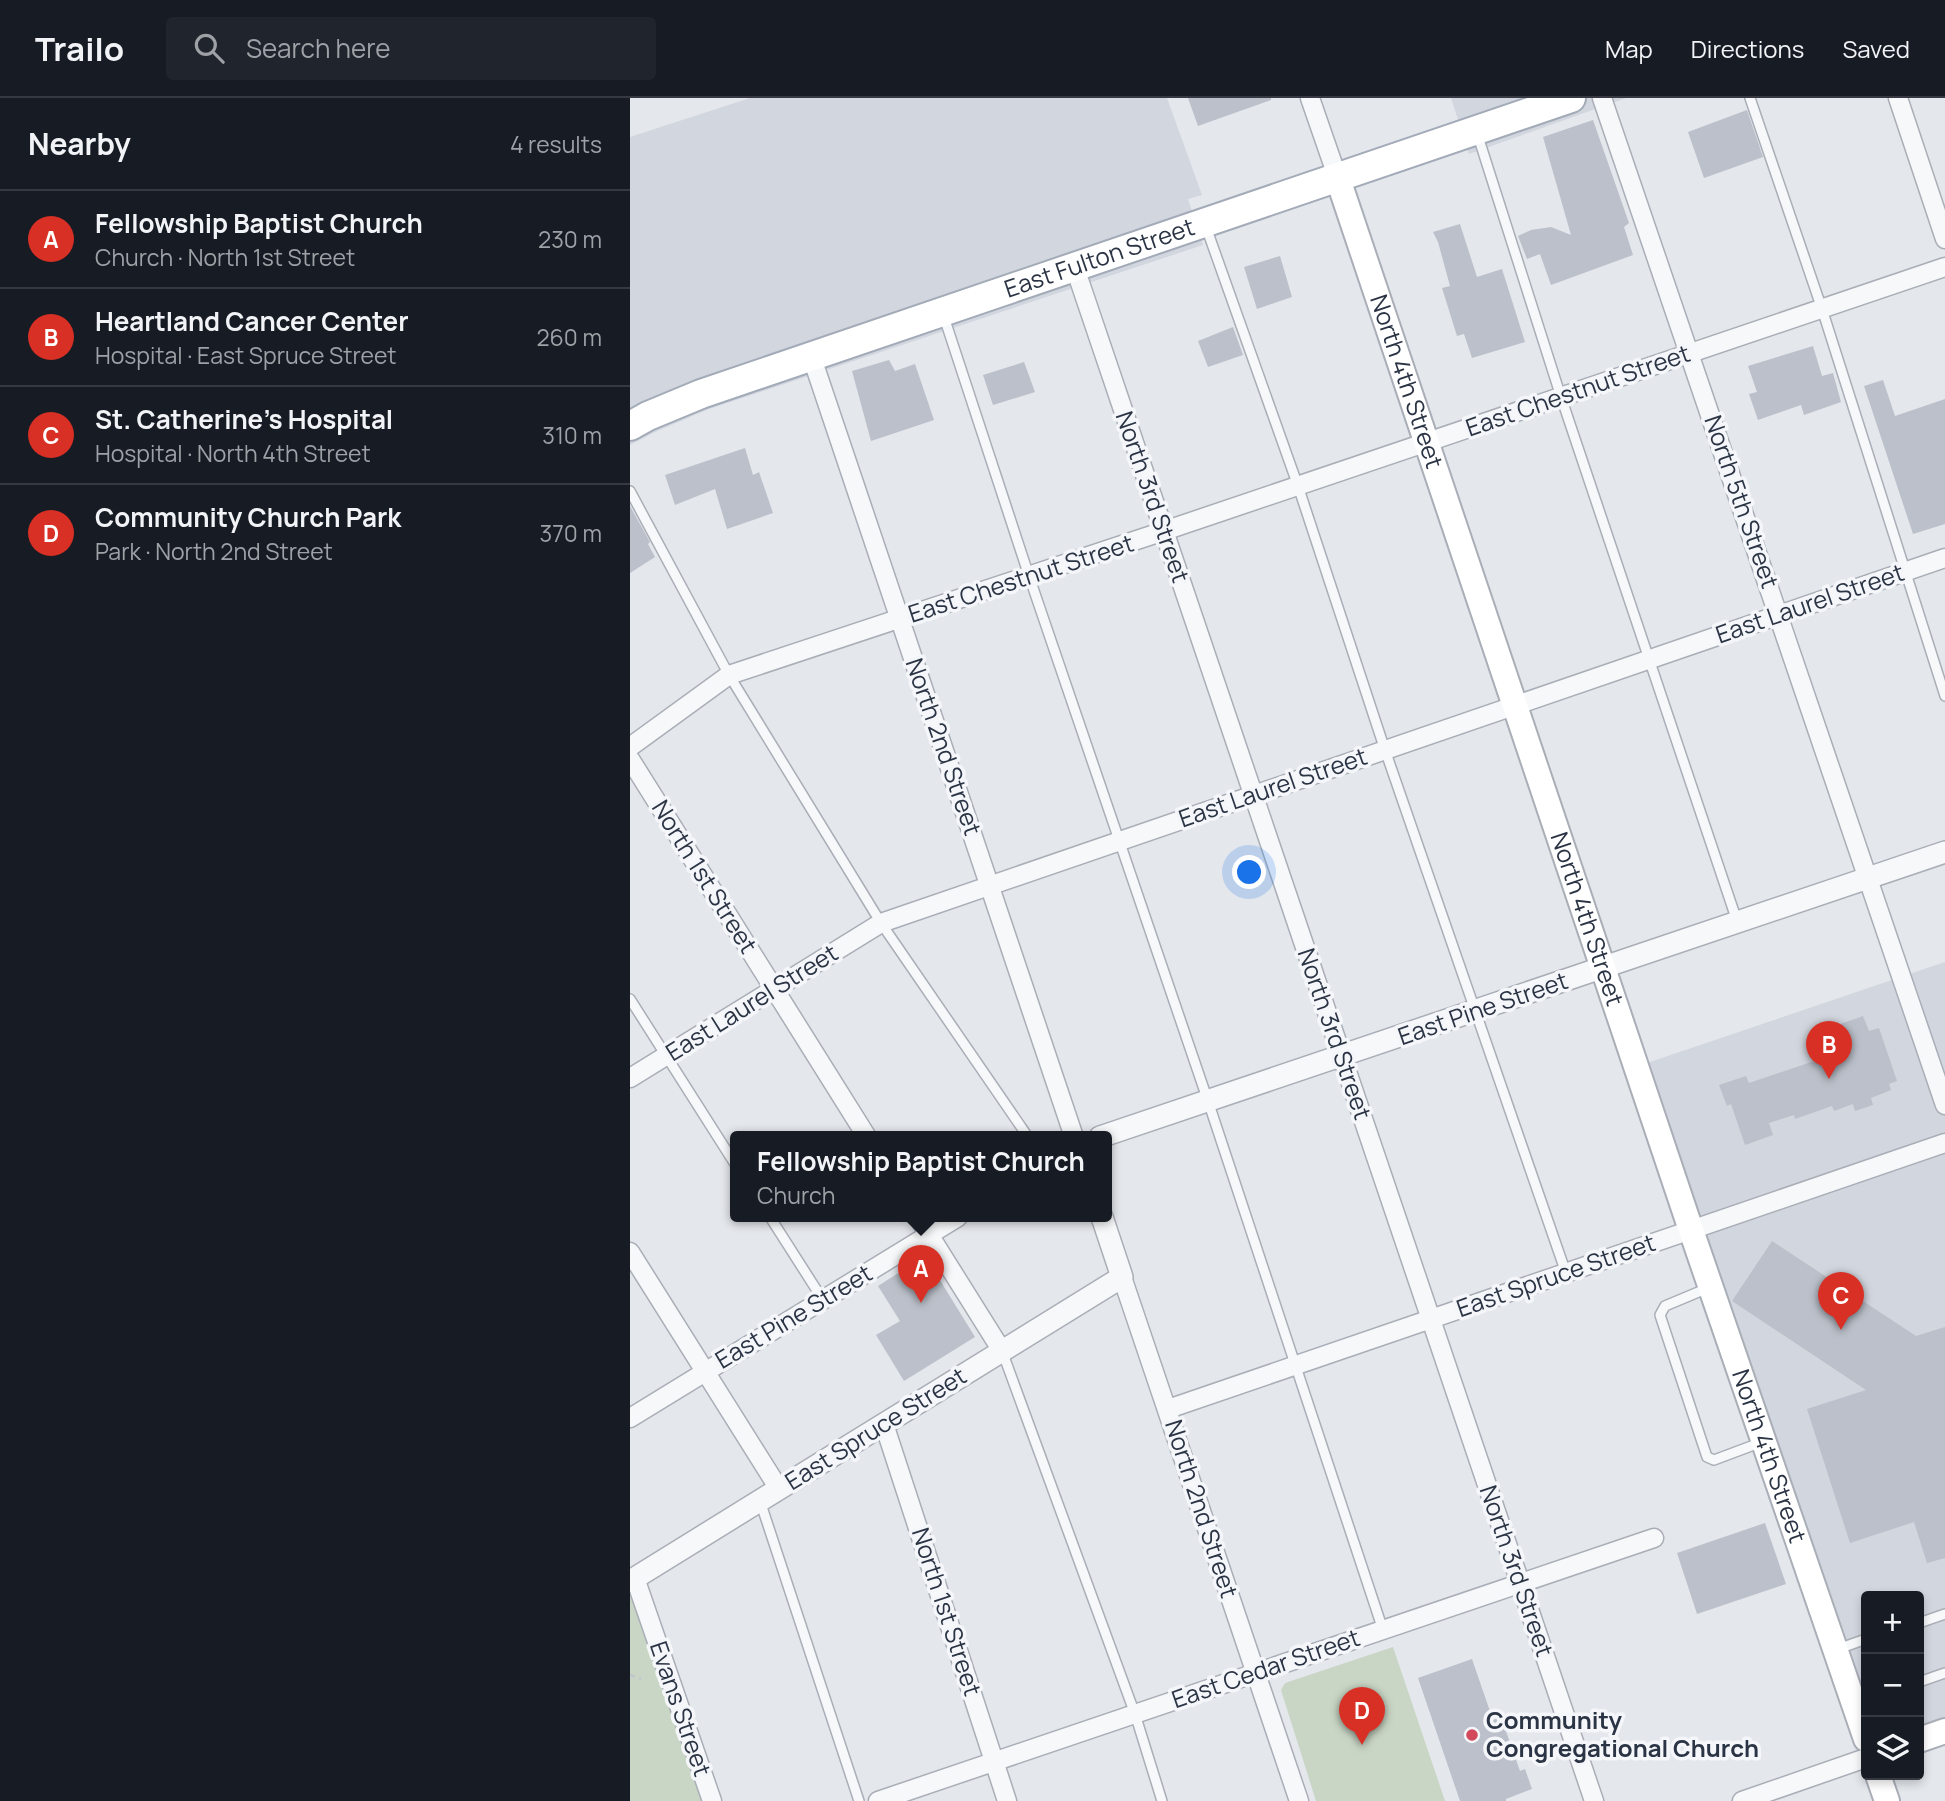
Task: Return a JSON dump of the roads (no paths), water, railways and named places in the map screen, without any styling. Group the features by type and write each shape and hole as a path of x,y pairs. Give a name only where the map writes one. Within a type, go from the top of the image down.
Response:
{"main road":[{"name":"East Fulton Street","path":"630,426 701,394 1571,98"},
{"name":"North 4th Street","path":"1337,176 1691,1230 1861,1724"},
{"path":"1924,1738 1945,1731"},
{"path":"1880,1780 1887,1801"}],"street":[{"name":"North 4th Street","path":"1310,98 1337,176"},
{"name":"North 5th Street","path":"1602,98 1945,1105"},
{"path":"1898,98 1945,239"},
{"name":"East Chestnut Street","path":"630,747 729,675 1945,267"},
{"name":"North 3rd Street","path":"1074,268 1594,1801"},
{"name":"North 2nd Street","path":"812,358 1072,1131"},
{"name":"East Laurel Street","path":"630,1078 881,923 1945,558"},
{"name":"North 1st Street","path":"630,759 863,1131"},
{"name":"East Pine Street","path":"1112,1133 1945,852"},
{"name":"East Spruce Street","path":"1168,1409 1945,1143"},
{"path":"921,1222 1002,1351"},
{"name":"East Pine Street","path":"630,1418 950,1222"},
{"name":"North 2nd Street","path":"1104,1222 1299,1801"},
{"path":"630,1252 779,1489"},
{"name":"East Spruce Street","path":"632,1579 1122,1277"},
{"name":"North 1st Street","path":"884,1424 1007,1801"},
{"name":"East Cedar Street","path":"878,1801 1654,1538"},
{"name":"Evans Street","path":"632,1579 712,1801"},
{"path":"1742,1801 1861,1760"}],"lane":[{"path":"1750,98 1822,309 1945,696"},
{"path":"1476,130 1561,397 1738,922"},
{"path":"1204,222 1298,486 1385,750 1566,1273"},
{"path":"943,313 1028,576 1208,1101 1383,1630"},
{"path":"630,491 729,675 881,923 1024,1131"},
{"path":"630,999 730,1155"},
{"path":"772,1222 822,1300"},
{"path":"1711,1287 1665,1306 1660,1315 1707,1457 1714,1460 1764,1442"},
{"path":"1002,1351 1135,1714 1162,1801"},
{"path":"760,1501 859,1801"},
{"path":"1924,1621 1945,1614"},
{"path":"1835,1649 1861,1641"},
{"path":"1924,1680 1945,1673"}],"place":[{"name":"Heartland Cancer Center","path":"1829,1079"},
{"name":"Fellowship Baptist Church","path":"921,1303"},
{"name":"St. Catherine's Hospital","path":"1841,1330"},
{"name":"Community Congregational Church","path":"1472,1735"},
{"name":"Community Church Park","path":"1362,1745"}]}
